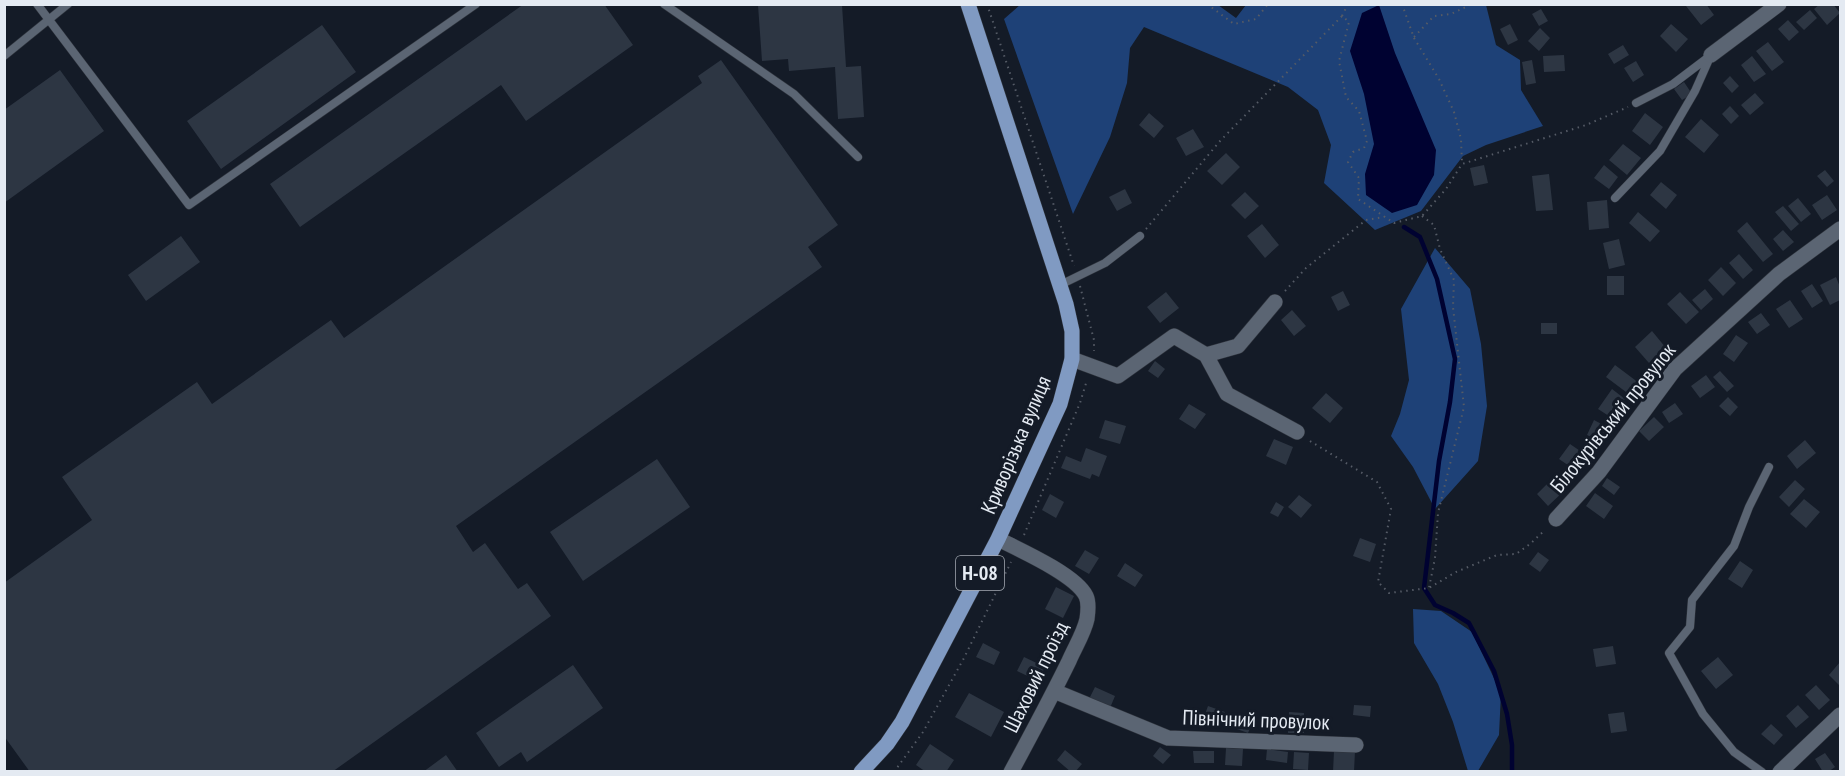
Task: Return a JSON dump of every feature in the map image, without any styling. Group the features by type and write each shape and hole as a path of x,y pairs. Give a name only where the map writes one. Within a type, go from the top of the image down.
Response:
{"main road":[{"name":"Криворізька вулиця","path":"861,771 887,744 902,722 998,538 1060,404 1072,359 1072,331 1060,285 968,4"}],"street":[{"path":"1711,55 1779,4"},
{"name":"Білокурівський провулок","path":"1556,519 1599,472 1675,369 1779,274 1840,230"},
{"path":"1206,355 1238,346 1275,302"},
{"path":"1072,359 1118,376 1174,336 1206,355 1227,394 1297,432"},
{"name":"Шаховий проїзд","path":"998,538 1077,584 1086,596 1089,605 1087,619 1054,691 1011,771"},
{"name":"Північний провулок","path":"1054,691 1168,738 1356,745"},
{"path":"1780,771 1840,715"}],"lane":[{"path":"37,4 189,205 476,4"},
{"path":"4,56 68,4"},
{"path":"664,4 794,94 858,157"},
{"path":"1636,103 1672,84 1711,55"},
{"path":"1615,198 1660,150 1695,91 1711,55"},
{"path":"1060,285 1105,263 1140,236"},
{"path":"1762,771 1734,752 1703,714 1669,652 1690,627 1692,600 1734,546 1749,507 1769,467"}],"path":[{"path":"1207,4 1234,24 1256,19 1268,4"},
{"path":"1140,236 1220,141 1342,16 1348,4"},
{"path":"1342,16 1349,22 1339,61 1346,97 1359,111 1367,141 1364,148 1353,152 1348,162 1359,178 1358,199 1394,223 1422,216 1446,189 1462,164 1461,140 1454,112 1439,79 1414,38 1402,4"},
{"path":"1414,38 1434,16 1450,14 1472,4"},
{"path":"1462,164 1586,125 1636,103"},
{"path":"1422,216 1434,225 1440,249 1454,280 1453,307 1464,407 1438,513 1435,558 1429,588"},
{"path":"1275,302 1306,268 1353,230 1366,220 1385,217"},
{"path":"1297,432 1377,482 1391,510 1378,582 1389,593 1429,588 1456,572 1497,555 1516,554 1556,519"},
{"path":"894,771 923,732 964,658 1018,549"}],"shaded area":[{"path":"1021,4 1218,5 1236,18 1246,5 1486,5 1496,45 1520,60 1521,90 1543,126 1486,145 1463,156 1421,211 1375,230 1324,183 1331,145 1318,110 1288,87 1144,27 1130,48 1127,83 1110,137 1073,214 1004,19"},
{"path":"1379,5 1395,53 1436,150 1434,175 1417,205 1392,213 1366,195 1365,174 1374,144 1364,94 1350,51 1362,13"},
{"path":"1435,248 1470,289 1481,344 1487,406 1478,461 1435,509 1413,467 1391,436 1400,414 1409,380 1401,309"},
{"path":"1413,609 1441,611 1472,632 1501,693 1499,735 1478,771 1468,771 1438,684 1414,643"}],"building":[{"path":"524,4 604,4 633,45 526,121 501,85 300,227 270,184"},
{"path":"1706,4 1714,15 1701,25 1686,6"},
{"path":"1820,4 1833,4 1840,13 1827,25 1814,9"},
{"path":"758,5 842,5 846,67 861,66 864,117 838,119 835,67 789,71 788,59 762,61"},
{"path":"1541,9 1548,21 1539,26 1532,14"},
{"path":"1810,10 1817,18 1804,30 1796,22"},
{"path":"1788,20 1799,32 1789,41 1778,29"},
{"path":"1510,24 1518,40 1508,45 1500,29"},
{"path":"1671,24 1688,39 1676,52 1660,36"},
{"path":"322,25 356,72 221,169 187,121"},
{"path":"1540,28 1550,38 1539,51 1528,41"},
{"path":"1768,42 1784,62 1772,71 1756,51"},
{"path":"1623,45 1629,55 1614,64 1608,54"},
{"path":"1564,55 1565,71 1544,72 1543,56"},
{"path":"1752,56 1766,74 1754,82 1741,65"},
{"path":"721,60 838,225 808,247 822,267 456,526 473,552 485,543 518,589 527,583 551,616 332,772 30,772 4,736 4,583 92,520 62,477 197,382 212,404 331,320 344,338 702,83 698,76"},
{"path":"1532,60 1536,83 1526,85 1522,62"},
{"path":"1636,61 1644,75 1633,82 1624,68"},
{"path":"60,70 104,131 4,203 4,110"},
{"path":"1730,76 1739,86 1732,93 1723,83"},
{"path":"1684,82 1692,94 1682,100 1674,89"},
{"path":"1755,93 1764,103 1750,115 1741,105"},
{"path":"1730,106 1739,116 1731,124 1722,114"},
{"path":"1149,113 1164,126 1154,138 1139,125"},
{"path":"1645,113 1663,127 1650,145 1632,131"},
{"path":"1701,119 1719,135 1704,153 1685,137"},
{"path":"1193,129 1204,147 1186,156 1176,138"},
{"path":"1623,144 1641,158 1627,175 1609,160"},
{"path":"1226,153 1240,167 1222,185 1207,171"},
{"path":"1484,165 1488,183 1474,186 1470,168"},
{"path":"1604,165 1618,177 1609,189 1594,178"},
{"path":"1825,170 1834,181 1827,187 1817,176"},
{"path":"1549,174 1553,210 1536,211 1532,176"},
{"path":"1661,182 1677,195 1666,209 1650,195"},
{"path":"1125,189 1132,203 1117,211 1109,197"},
{"path":"1245,192 1259,206 1245,219 1231,205"},
{"path":"1827,195 1837,210 1822,220 1812,205"},
{"path":"1798,198 1811,214 1801,222 1788,206"},
{"path":"1607,200 1609,228 1589,230 1587,202"},
{"path":"1783,206 1799,224 1791,231 1775,212"},
{"path":"1638,212 1660,231 1650,242 1629,223"},
{"path":"1747,222 1773,254 1763,262 1737,231"},
{"path":"1262,224 1279,245 1265,258 1247,236"},
{"path":"1783,230 1794,242 1783,251 1773,239"},
{"path":"181,236 200,262 146,301 128,275"},
{"path":"1619,239 1625,265 1609,269 1603,243"},
{"path":"1739,254 1753,270 1743,279 1729,263"},
{"path":"1721,267 1736,283 1723,296 1708,280"},
{"path":"1607,276 1624,276 1624,295 1607,295"},
{"path":"1836,277 1840,287 1840,300 1830,305 1820,285"},
{"path":"1812,284 1823,301 1812,308 1801,291"},
{"path":"1705,289 1713,299 1701,310 1692,300"},
{"path":"1343,291 1350,305 1338,311 1331,297"},
{"path":"1166,292 1179,308 1160,323 1147,307"},
{"path":"1680,292 1699,312 1686,324 1667,304"},
{"path":"1790,300 1803,319 1789,328 1776,309"},
{"path":"1292,310 1306,326 1294,336 1281,320"},
{"path":"1761,313 1770,325 1757,334 1748,322"},
{"path":"1541,323 1557,323 1557,334 1541,334"},
{"path":"1652,331 1666,348 1649,363 1635,347"},
{"path":"1736,335 1748,343 1734,362 1723,354"},
{"path":"1155,361 1165,369 1158,378 1148,371"},
{"path":"1615,365 1639,383 1630,395 1606,377"},
{"path":"1720,371 1734,386 1727,392 1713,377"},
{"path":"1706,375 1715,387 1700,398 1691,386"},
{"path":"1612,389 1625,399 1612,418 1598,409"},
{"path":"1326,393 1343,408 1330,423 1312,408"},
{"path":"1728,397 1738,407 1730,416 1719,406"},
{"path":"1675,403 1683,414 1669,423 1662,412"},
{"path":"1189,404 1206,414 1195,429 1179,419"},
{"path":"1654,417 1664,427 1649,441 1639,431"},
{"path":"1105,420 1126,426 1120,444 1099,438"},
{"path":"1594,420 1607,427 1600,441 1587,435"},
{"path":"1274,439 1293,447 1286,465 1266,456"},
{"path":"1805,440 1816,453 1797,469 1787,456"},
{"path":"1570,444 1589,457 1578,472 1559,459"},
{"path":"1086,448 1107,456 1099,477 1092,474 1090,479 1061,468 1066,456 1081,462"},
{"path":"657,459 690,507 583,581 550,532"},
{"path":"1607,478 1620,487 1614,495 1602,486"},
{"path":"1552,479 1564,491 1548,506 1537,494"},
{"path":"1795,480 1805,489 1789,507 1779,497"},
{"path":"1595,493 1613,506 1604,519 1586,506"},
{"path":"1050,494 1064,502 1056,518 1042,510"},
{"path":"1299,495 1312,505 1301,518 1288,507"},
{"path":"1804,499 1820,512 1806,528 1790,514"},
{"path":"1276,502 1284,507 1278,517 1270,513"},
{"path":"1360,538 1376,544 1370,562 1353,556"},
{"path":"1085,550 1099,558 1089,574 1075,566"},
{"path":"1538,552 1549,560 1540,572 1529,564"},
{"path":"1740,561 1753,570 1742,588 1728,579"},
{"path":"1125,563 1143,575 1135,587 1117,576"},
{"path":"1056,587 1074,596 1063,618 1045,609"},
{"path":"983,643 1000,652 994,665 976,657"},
{"path":"1613,646 1616,664 1596,667 1593,649"},
{"path":"1024,657 1045,667 1038,681 1017,671"},
{"path":"1718,657 1733,675 1716,689 1701,671"},
{"path":"1840,662 1840,686 1829,675"},
{"path":"573,665 603,708 527,762 521,752 499,767 476,733"},
{"path":"1816,685 1830,700 1819,710 1805,695"},
{"path":"1095,687 1115,696 1110,708 1089,699"},
{"path":"969,693 1004,712 991,737 955,717"},
{"path":"1354,705 1371,706 1370,717 1353,715"},
{"path":"1798,705 1809,717 1796,728 1786,716"},
{"path":"1208,706 1225,712 1219,727 1203,720"},
{"path":"1289,712 1304,713 1304,733 1288,733"},
{"path":"1624,712 1627,731 1611,733 1608,714"},
{"path":"1239,713 1254,719 1248,733 1234,728"},
{"path":"1771,724 1783,735 1774,745 1761,734"},
{"path":"930,744 954,760 946,772 926,772 916,765"},
{"path":"1160,747 1171,755 1163,764 1153,756"},
{"path":"1226,748 1243,749 1242,766 1225,765"},
{"path":"1267,749 1288,752 1287,763 1266,760"},
{"path":"1065,750 1082,764 1075,772 1071,772 1057,760"},
{"path":"1193,751 1214,751 1214,763 1194,763"},
{"path":"1334,751 1355,751 1354,772 1333,772"},
{"path":"1294,752 1309,753 1308,770 1293,769"},
{"path":"1825,753 1835,767 1828,772 1823,772 1815,759"},
{"path":"446,755 458,772 423,772"}],"waterway":[{"path":"1404,227 1420,237 1437,279 1455,359 1439,461 1424,588 1435,605 1469,623 1494,671 1507,714 1512,745 1512,772"}]}
